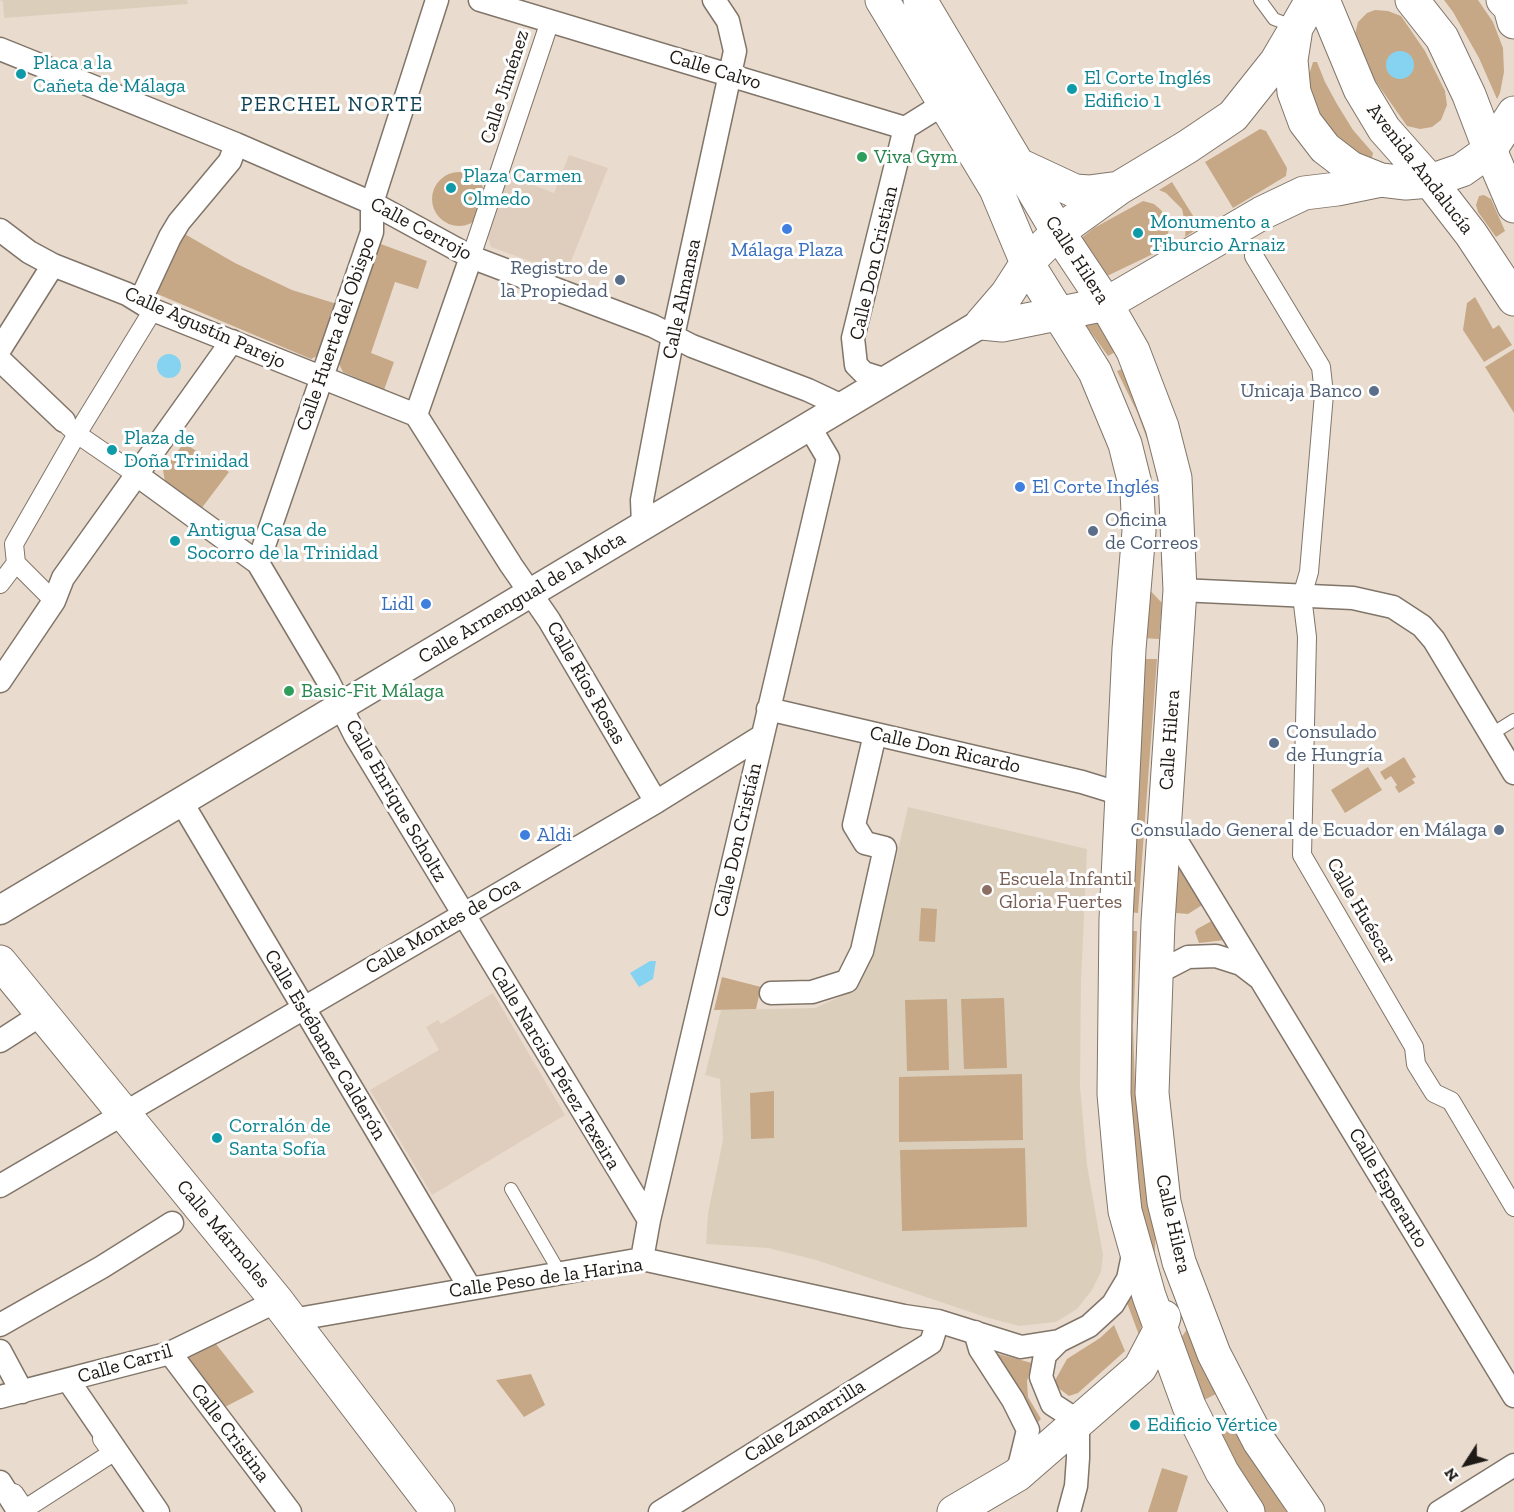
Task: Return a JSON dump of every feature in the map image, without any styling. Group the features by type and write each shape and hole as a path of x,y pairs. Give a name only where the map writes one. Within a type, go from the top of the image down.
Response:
{"main road":[{"name":"Calle Hilera","path":"882,0 996,189 1027,263 1095,372 1125,444 1137,492 1139,531 1132,606 1116,919 1114,1094 1122,1183 1125,1210 1135,1246 1161,1330 1189,1406 1222,1472 1248,1512"},
{"name":"Calle Hilera","path":"920,0 1058,232 1106,304 1132,351 1162,427 1175,478 1180,590 1158,922 1152,1093 1164,1202 1179,1262 1214,1354 1254,1432 1308,1512"},
{"name":"Avenida Andalucía","path":"1323,0 1360,89 1384,129 1430,181 1471,234 1514,299"},
{"path":"1412,0 1442,39 1469,95 1514,206"},
{"path":"1503,0 1510,7 1514,22"},
{"name":"Calle Armengual de la Mota","path":"982,323 1006,294 1027,263 1058,232 1119,188 1188,147 1233,116 1276,62 1304,14"},
{"path":"1304,14 1291,60 1294,92 1305,123 1325,148 1351,168 1381,180 1406,183 1430,181 1462,170 1490,150 1514,113"},
{"name":"Calle Armengual de la Mota","path":"1017,164 1075,191 1089,192 1119,188"},
{"path":"982,323 1002,325 1106,304 1262,213 1304,193 1381,180"},
{"path":"1139,531 1149,570 1165,586 1180,590"},
{"name":"Calle Mármoles","path":"0,962 285,1310 438,1512"},
{"path":"954,1512 1017,1475 1140,1368 1161,1330 1179,1262"},
{"path":"1140,1368 1164,1380 1189,1406"}],"street":[{"name":"Calle Huerta del Obispo","path":"258,563 372,232 372,203 438,0"},
{"name":"Calle Calvo","path":"480,0 905,128"},
{"name":"Calle Almansa","path":"643,525 642,500 673,336 735,51 728,21 714,0"},
{"name":"Calle Jiménez","path":"471,256 550,21"},
{"name":"Calle Cerrojo","path":"2,55 236,144 372,203 471,256 643,322 692,346 808,390 842,406"},
{"path":"905,128 945,103"},
{"name":"Calle Don Cristian","path":"886,380 864,374 855,365 853,338 905,128"},
{"path":"54,602 8,562 70,428 149,308 143,295 170,237 179,222 230,161 236,144"},
{"name":"Calle Agustín Parejo","path":"0,230 29,252 127,294 149,308 416,415"},
{"path":"416,415 471,256"},
{"name":"Calle Huéscar","path":"1254,256 1321,367 1323,394 1308,572 1302,596 1307,637 1302,855 1414,1047 1416,1065 1434,1093 1450,1101 1514,1207"},
{"path":"0,349 53,264"},
{"name":"Calle Armengual de la Mota","path":"0,909 982,323"},
{"path":"0,681 54,602 63,578 232,341"},
{"path":"0,360 70,428 258,563"},
{"name":"Calle Ríos Rosas","path":"416,415 549,620 656,802"},
{"name":"Calle Don Cristián","path":"642,1259 649,1220 828,458 809,426"},
{"name":"Calle Enrique Scholtz","path":"258,563 341,706 355,735 462,915"},
{"path":"1180,590 1353,598 1393,607 1422,626 1434,640 1514,773"},
{"name":"Calle Don Ricardo","path":"768,709 1082,782 1121,794"},
{"path":"771,993 812,992 847,981 862,951 885,848 865,843 854,825 875,734"},
{"name":"Calle Montes de Oca","path":"0,1186 656,802 762,736"},
{"name":"Calle Estébanez Calderón","path":"181,801 470,1288"},
{"name":"Calle Esperanto","path":"1165,822 1514,1396"},
{"name":"Calle Narciso Pérez Texeira","path":"462,915 649,1220"},
{"name":"Calle Esperanto","path":"1157,973 1188,957 1216,956 1241,964 1262,980"},
{"path":"0,1041 42,1014"},
{"path":"0,1325 102,1267 172,1223"},
{"name":"Calle Peso de la Harina","path":"285,1310 470,1288 642,1259 904,1316 938,1321 1021,1347 1059,1341 1089,1326 1113,1304 1128,1279 1135,1246"},
{"name":"Calle Carril","path":"11,1394 170,1353 285,1310"},
{"name":"Calle Zamarrilla","path":"660,1512 931,1342 938,1321"},
{"path":"975,1332 980,1348 1013,1400 1028,1430 1017,1475"},
{"path":"1059,1341 1045,1355 1041,1377 1052,1404 1078,1421 1076,1486 1069,1512"},
{"path":"0,1351 11,1394"},
{"name":"Calle Cristina","path":"170,1353 290,1512"},
{"path":"68,1380 118,1450 158,1512"},
{"path":"0,1406 66,1390 112,1453 26,1509 0,1472"},
{"path":"1439,1512 1514,1465"},
{"path":"0,1482 19,1512"}],"lane":[{"path":"1260,0 1274,19 1304,14"},
{"path":"1490,735 1514,720"},
{"path":"511,1189 560,1273"}],"shaded area":[{"path":"0,0 187,0 188,4 4,18 3,2"},
{"path":"1444,0 1478,0 1493,22 1503,48 1504,72 1497,99 1479,58"},
{"path":"1375,10 1388,11 1401,16 1425,51 1445,91 1447,105 1441,120 1432,127 1420,129 1407,126 1374,79 1355,34 1358,22 1367,13"},
{"path":"1313,62 1317,62 1325,82 1353,130 1373,153 1372,158 1351,151 1332,136 1316,113 1310,94 1309,75"},
{"path":"1260,129 1266,131 1287,168 1286,176 1233,208 1205,162"},
{"path":"569,155 608,168 566,274 491,247 488,238 509,176 554,193"},
{"path":"459,172 469,174 478,180 484,189 486,199 484,209 478,218 469,224 459,226 449,224 440,218 434,209 432,199 434,189 440,180 449,174"},
{"path":"1172,182 1200,227 1185,237 1186,227 1182,209 1166,193 1159,190"},
{"path":"1484,195 1491,199 1505,231 1496,237 1478,212 1476,205 1479,196"},
{"path":"1143,201 1154,204 1161,210 1169,228 1167,239 1155,253 1107,276 1101,273 1080,239 1094,228"},
{"path":"183,233 235,263 292,290 337,304 321,354 311,359 155,293"},
{"path":"378,243 427,261 418,289 395,282 371,353 394,362 384,390 343,372 338,362"},
{"path":"1475,297 1493,329 1499,325 1512,345 1484,362 1463,330 1467,303"},
{"path":"1091,312 1115,352 1108,356 1080,317"},
{"path":"1514,349 1514,413 1485,367"},
{"path":"1124,368 1164,479 1163,568 1161,566 1161,516 1158,483 1151,450 1137,412 1117,371"},
{"path":"184,443 229,472 201,509 165,482 163,470"},
{"path":"1145,585 1162,603 1159,639 1142,638"},
{"path":"1141,659 1157,659 1138,913 1129,912"},
{"path":"1404,757 1416,777 1412,779 1415,783 1399,793 1391,776 1385,780 1380,772"},
{"path":"1368,767 1382,790 1345,813 1331,790"},
{"path":"908,807 1087,849 1081,983 1080,1086 1087,1165 1103,1255 1101,1272 1092,1290 1077,1309 1056,1322 1019,1326 985,1317 816,1260 768,1248 706,1244 708,1213 723,1140 720,1079 705,1075 721,1010 815,1008 844,995 874,954"},
{"path":"1177,859 1207,902 1188,914 1176,913 1174,910"},
{"path":"921,908 937,909 935,942 919,941"},
{"path":"1217,918 1225,940 1199,943 1195,932 1197,929"},
{"path":"1128,931 1137,931 1133,1027 1135,1087 1143,1155 1156,1224 1154,1273 1131,1159"},
{"path":"722,977 761,987 756,1009 714,1010"},
{"path":"493,993 565,1115 432,1195 370,1090 439,1050 426,1027 438,1020 441,1024"},
{"path":"1004,998 1007,1068 964,1069 961,999"},
{"path":"947,999 949,1070 907,1071 905,1000"},
{"path":"1022,1074 1023,1140 899,1142 899,1077"},
{"path":"774,1091 774,1138 751,1139 750,1093"},
{"path":"1025,1148 1027,1227 902,1231 900,1150"},
{"path":"1133,1292 1143,1320 1139,1335 1127,1303"},
{"path":"1114,1325 1125,1351 1078,1393 1069,1396 1053,1384 1067,1359 1100,1338"},
{"path":"1190,1325 1218,1393 1200,1402 1176,1345"},
{"path":"216,1344 254,1392 219,1410 182,1360"},
{"path":"991,1352 1032,1363 1027,1381 1028,1397 1041,1419 1035,1425"},
{"path":"531,1374 545,1405 524,1417 496,1380"},
{"path":"1228,1414 1287,1512 1264,1512 1211,1423"},
{"path":"1162,1468 1188,1476 1177,1512 1148,1512"}],"water":[{"path":"1400,51 1410,55 1414,65 1410,75 1400,79 1390,75 1386,65 1390,55"},
{"path":"169,354 178,357 181,366 178,375 169,378 160,375 157,366 160,357"},
{"path":"650,961 656,961 653,979 639,987 630,973"}],"place":[{"name":"Placa a la Cañeta de Málaga","path":"21,74"},
{"name":"El Corte Inglés Edificio 1","path":"1072,89"},
{"name":"Viva Gym","path":"862,157"},
{"name":"Plaza Carmen Olmedo","path":"451,188"},
{"name":"Málaga Plaza","path":"787,229"},
{"name":"Monumento a Tiburcio Arnaiz","path":"1138,233"},
{"name":"Registro de la Propiedad","path":"620,280"},
{"name":"Unicaja Banco","path":"1374,391"},
{"name":"Plaza de Doña Trinidad","path":"112,450"},
{"name":"El Corte Inglés","path":"1020,487"},
{"name":"Oficina de Correos","path":"1093,531"},
{"name":"Antigua Casa de Socorro de la Trinidad","path":"175,541"},
{"name":"Lidl","path":"426,604"},
{"name":"Basic-Fit Málaga","path":"289,691"},
{"name":"Consulado de Hungría","path":"1274,743"},
{"name":"Consulado General de Ecuador en Málaga","path":"1499,830"},
{"name":"Aldi","path":"525,835"},
{"name":"Escuela Infantil Gloria Fuertes","path":"987,890"},
{"name":"Corralón de Santa Sofía","path":"217,1138"},
{"name":"Edificio Vértice","path":"1135,1425"}],"district":[{"name":"PERCHEL NORTE","path":"332,105"}]}
